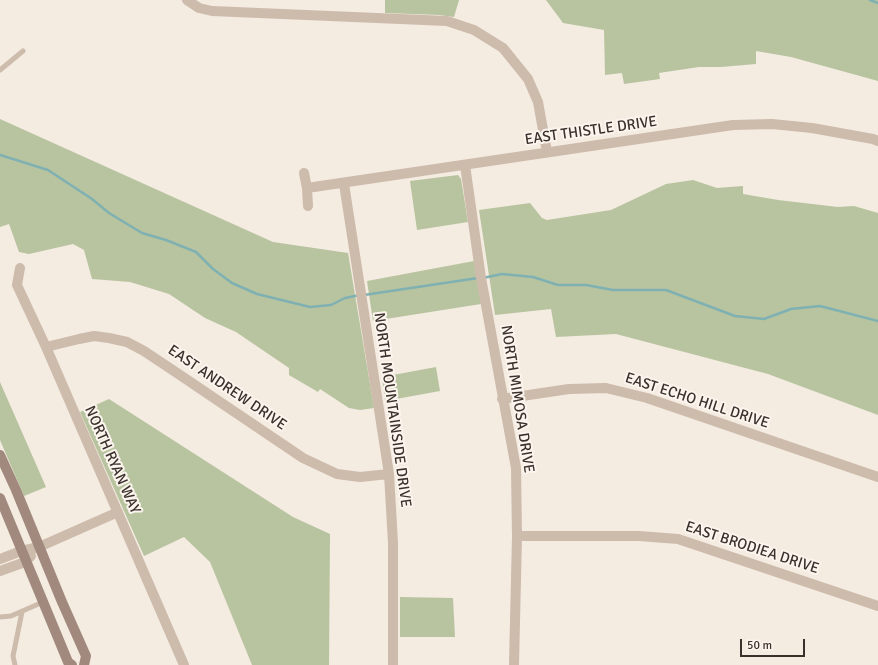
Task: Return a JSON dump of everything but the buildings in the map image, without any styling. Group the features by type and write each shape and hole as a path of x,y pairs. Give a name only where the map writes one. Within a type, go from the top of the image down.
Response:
{"main road":[{"path":"0,455 86,656 84,665"},
{"path":"0,498 25,562 68,662 72,665"}],"street":[{"path":"187,0 199,8 212,11 447,21 474,30 503,48 528,79 538,102 547,152"},
{"name":"EAST THISTLE DRIVE","path":"308,188 344,184 733,125 772,124 812,128 878,141"},
{"name":"NORTH MIMOSA DRIVE","path":"465,165 481,278 502,399 516,468 517,536 514,665"},
{"path":"304,173 308,188 308,206"},
{"name":"NORTH MOUNTAINSIDE DRIVE","path":"344,184 389,474 393,543 393,665"},
{"name":"NORTH RYAN WAY","path":"20,268 17,284 46,347 184,665"},
{"name":"EAST ANDREW DRIVE","path":"46,347 94,336 127,342 177,372 304,458 337,474 360,477 389,474"},
{"name":"EAST ECHO HILL DRIVE","path":"502,399 569,389 606,388 647,398 878,477"},
{"path":"0,559 21,551 39,547 118,512"},
{"name":"EAST BRODIEA DRIVE","path":"517,536 639,536 678,539 878,606"},
{"path":"0,571 25,562 39,547"}],"lane":[{"path":"0,70 23,51"},
{"path":"0,618 22,612 43,602"},
{"path":"15,665 13,656 22,612"}],"green space":[{"path":"385,0 459,0 454,17 385,13"},
{"path":"546,0 878,0 878,81 791,57 756,51 756,64 699,67 659,73 660,79 624,84 622,73 605,75 604,30 563,23"},
{"path":"0,119 273,242 348,253 374,408 360,410 349,408 320,389 318,392 289,375 289,368 236,332 205,318 169,294 130,282 92,279 84,250 73,244 29,254 19,252 9,224 0,227"},
{"path":"458,175 461,179 468,222 417,230 410,181"},
{"path":"693,180 717,188 743,186 743,194 838,207 854,206 878,213 878,415 768,374 616,334 556,337 551,309 495,315 479,210 530,203 542,218 547,220 611,210 666,184"},
{"path":"474,261 481,304 373,321 367,281"},
{"path":"436,367 440,391 385,401 382,377"},
{"path":"0,382 46,487 24,496 0,440"},
{"path":"109,399 293,517 330,534 329,665 252,665 210,562 184,537 144,556 80,412"},
{"path":"400,597 453,598 455,637 400,637"}],"waterway":[{"path":"870,0 878,3"},
{"path":"0,155 48,170 92,199 109,213 142,233 166,240 196,252 213,269 232,283 257,294 310,307 331,305 345,298 360,295"},
{"path":"483,278 502,274 533,277 558,285 586,285 613,290 666,290 735,316 764,319 791,309 820,306 878,321"},
{"path":"364,295 478,278"}]}
